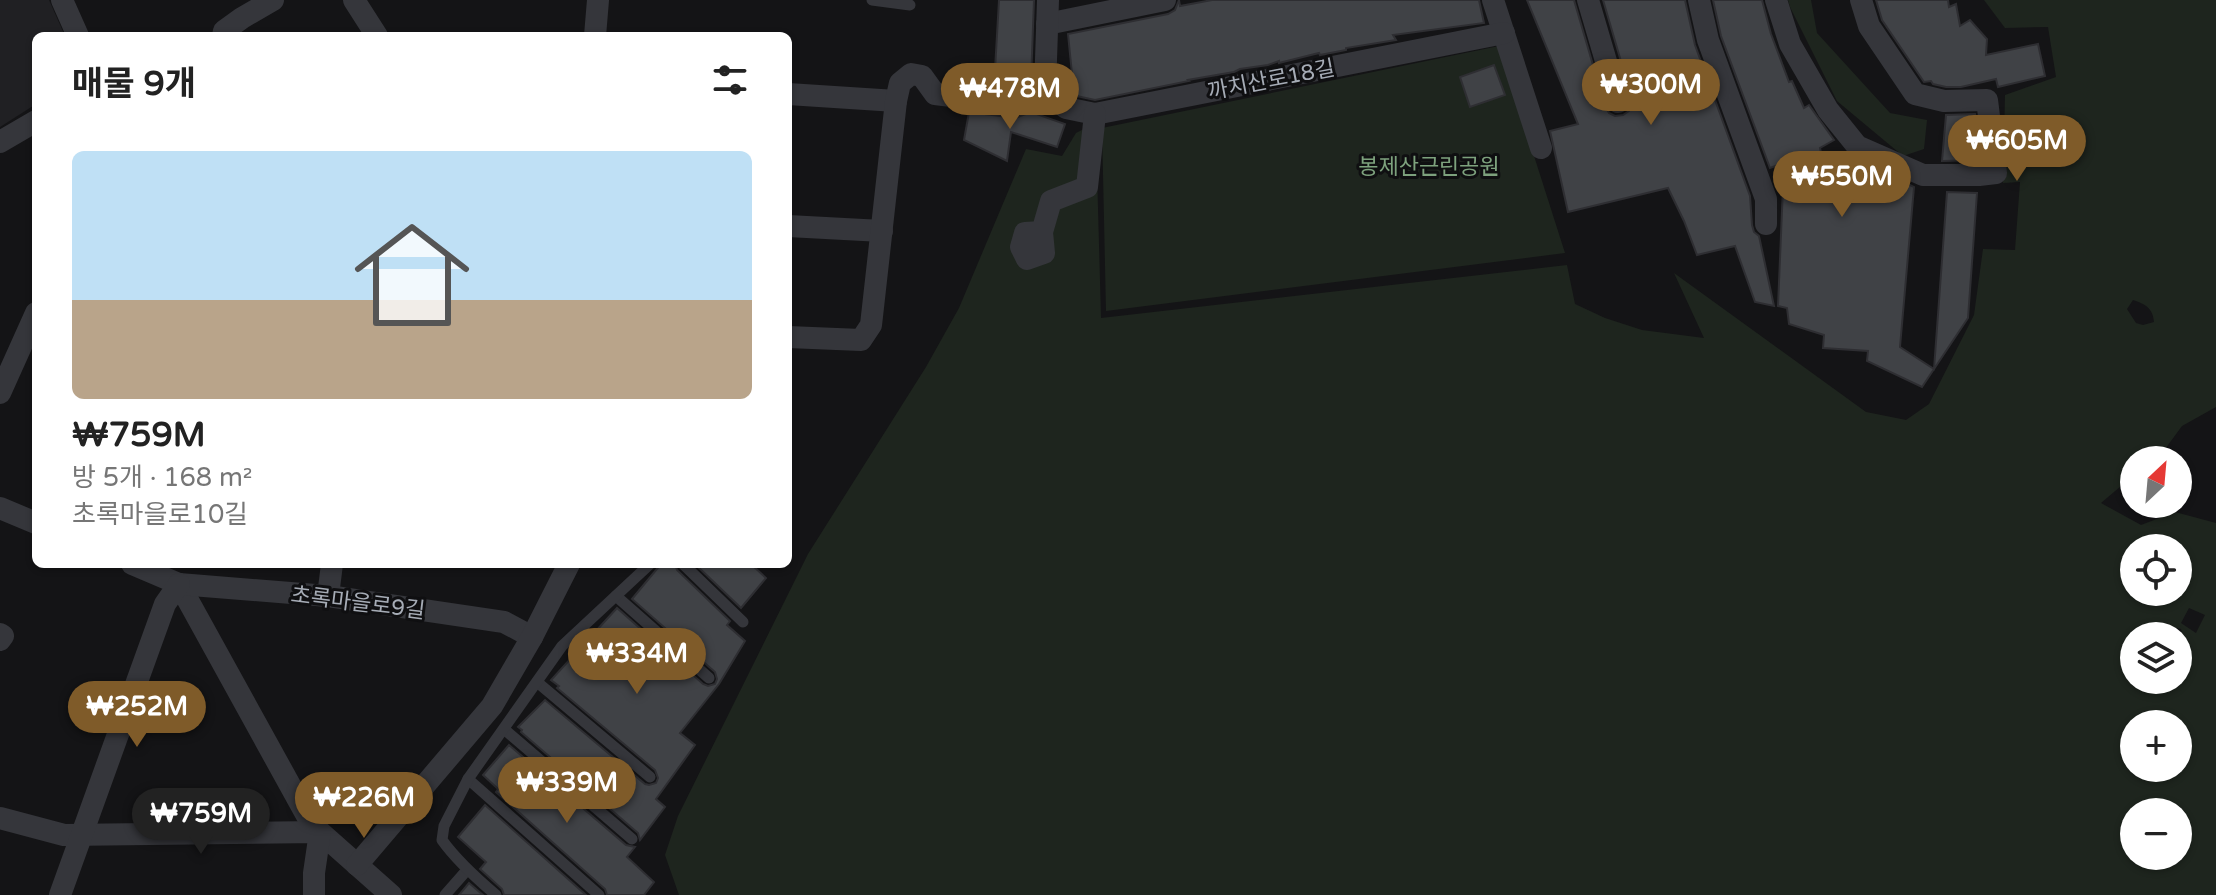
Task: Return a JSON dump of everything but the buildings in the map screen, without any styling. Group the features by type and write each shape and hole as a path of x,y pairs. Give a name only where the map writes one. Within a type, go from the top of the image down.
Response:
{"street":[{"path":"62,0 76,32"},
{"path":"224,32 273,0"},
{"path":"354,0 374,32"},
{"path":"595,32 598,0"},
{"path":"1045,90 1048,0"},
{"path":"1047,24 1165,0"},
{"path":"1493,0 1541,148"},
{"path":"1588,0 1618,102"},
{"path":"1699,0 1708,40 1766,199 1766,224"},
{"path":"1776,0 1790,44 1828,110 1857,146 1923,175 1996,173 1987,100 1944,101 1915,94 1869,26 1861,0"},
{"name":"까치산로18길","path":"1095,114 1504,33"},
{"path":"792,337 861,340 871,325 900,83 911,74 922,76 935,94 1017,104 1045,90"},
{"path":"1042,232 1051,201 1087,187 1095,114 1066,108 1045,90"},
{"path":"792,94 896,101"},
{"path":"0,142 32,123"},
{"path":"792,226 882,231"},
{"path":"0,393 32,322"},
{"path":"0,508 32,521"},
{"name":"초록마을로9길","path":"151,568 504,622 532,637"},
{"path":"328,596 332,568"},
{"path":"357,865 492,706 567,568"},
{"path":"180,574 307,816 320,832 391,895"},
{"path":"60,895 165,604 180,574"},
{"path":"0,818 64,835 320,832"},
{"path":"314,895 320,832"}],"lane":[{"path":"872,0 910,5"},
{"path":"496,895 467,870 442,840 442,833 468,779 562,646 646,568"},
{"path":"687,568 743,622"},
{"path":"616,596 709,678"},
{"path":"537,682 650,777"},
{"path":"504,729 632,839"},
{"path":"468,779 599,895"},
{"path":"445,895 467,870"}],"shaded area":[{"path":"0,0 49,0 63,32 32,32 32,107 0,127"}],"green space":[{"path":"1788,0 1811,0 1817,33 1890,113 1927,120 1924,149 1903,156 1837,101"},
{"path":"1984,0 2216,0 2216,407 2182,426 2167,446 2120,446 2120,487 2101,503 2120,513 2120,518 2128,518 2141,525 2159,518 2192,517 2216,523 2216,895 679,895 665,855 678,816 808,554 926,367 959,308 1026,149 1062,156 1076,133 1084,129 1096,134 1101,318 1567,265 1575,304 1642,330 1704,338 1674,273 1866,412 1906,420 1929,404 1974,315 1983,249 2015,250 2020,182 2003,183 2005,95 2056,77 2048,27 2005,28","holes":["2133,300 2148,307 2154,322 2136,323 2127,309"]},
{"name":"봉제산근린공원","path":"1499,46 1565,253 1106,311 1102,128"}]}
